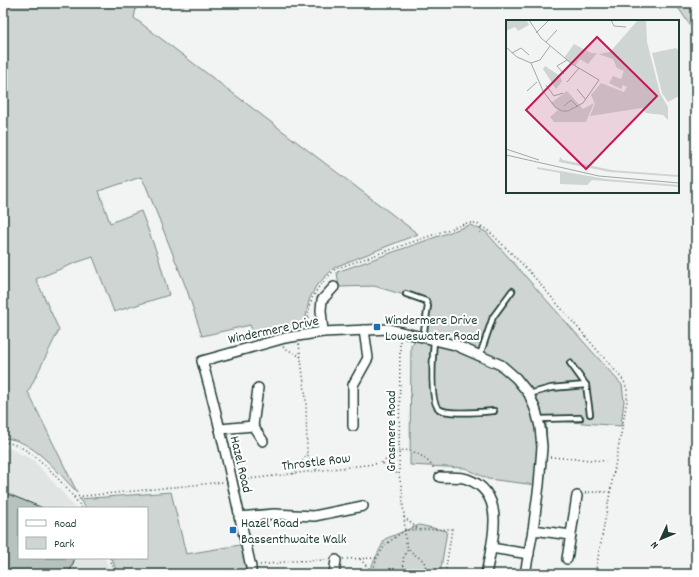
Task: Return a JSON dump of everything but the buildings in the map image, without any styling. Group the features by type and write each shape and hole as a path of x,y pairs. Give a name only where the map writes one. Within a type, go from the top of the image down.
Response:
{"street":[{"path":"323,329 321,310 322,300 334,287"},
{"name":"Windermere Drive","path":"202,361 323,329 389,329 400,333 434,339 455,345 501,365 516,378 529,394 540,427 541,457 539,485 525,574"},
{"path":"353,426 353,385 368,358 364,330"},
{"name":"Hazel Road","path":"202,361 220,429 251,570"},
{"path":"258,388 253,426 263,441"},
{"path":"220,429 253,426"},
{"path":"440,477 466,478 477,483 486,492 493,505 495,523 486,574"},
{"path":"567,559 577,496"},
{"path":"239,517 274,514 314,516 363,506"},
{"path":"533,530 571,535"},
{"path":"491,548 529,554"},
{"path":"334,574 336,560"}],"lane":[{"path":"480,356 493,317 512,291"},
{"path":"406,294 426,301 428,306 423,337"},
{"path":"434,339 432,374 435,405 440,410 448,412 494,412"},
{"path":"570,362 586,385 590,414"},
{"path":"529,394 551,388 586,385"},
{"path":"538,419 580,418"}],"path":[{"path":"323,329 311,323 308,316 311,300 318,288 334,269 467,223 476,223 492,234 528,270 624,381 627,390 627,401 595,574"},
{"path":"480,233 482,227"},
{"name":"Grasmere Road","path":"400,333 399,475 402,490 406,539 409,549"},
{"path":"298,336 306,398 307,454 317,471"},
{"path":"272,342 301,357"},
{"path":"3,442 9,443 34,455 66,486 81,507"},
{"path":"399,475 382,463 399,452 407,450 417,454 432,465 440,477"},
{"path":"293,474 307,454"},
{"path":"541,457 606,461"},
{"name":"Throstle Row","path":"74,497 232,481 382,463"},
{"path":"577,496 590,492 610,492"},
{"path":"404,517 418,529"},
{"path":"372,573 377,558 385,545 405,530 452,529 445,574"},
{"path":"405,574 402,559 403,555 409,549 424,561 426,566 425,574"},
{"path":"251,570 292,561 377,558"},
{"path":"110,559 115,574"},
{"path":"360,559 372,573"}],"shaded area":[{"path":"3,448 9,448 33,460 74,507 18,507 18,559 105,559 111,574 3,574"}],"green space":[{"path":"3,3 137,3 134,18 418,234 335,267 316,286 309,300 306,317 309,324 314,326 312,329 256,341 250,325 202,336 187,290 146,186 141,177 99,191 110,223 141,211 158,256 169,295 114,312 93,257 36,279 59,330 28,392 77,492 53,466 34,450 14,440 3,438"},
{"path":"675,3 689,3 696,14 696,34"},
{"path":"470,225 486,232 622,385 624,401 621,426 546,420 547,447 544,486 488,479 465,468 410,465 411,345 426,330 427,307 421,300 374,286 339,287 337,272"},
{"path":"171,492 186,554 246,544 251,574 117,574 112,559 148,559 148,507 85,507 79,499"},
{"path":"419,525 447,531 440,574 370,574 369,571 385,539"}],"place":[{"name":"Windermere Drive Loweswater Road","path":"377,327"},
{"name":"Hazel Road Bassenthwaite Walk","path":"233,530"}]}
